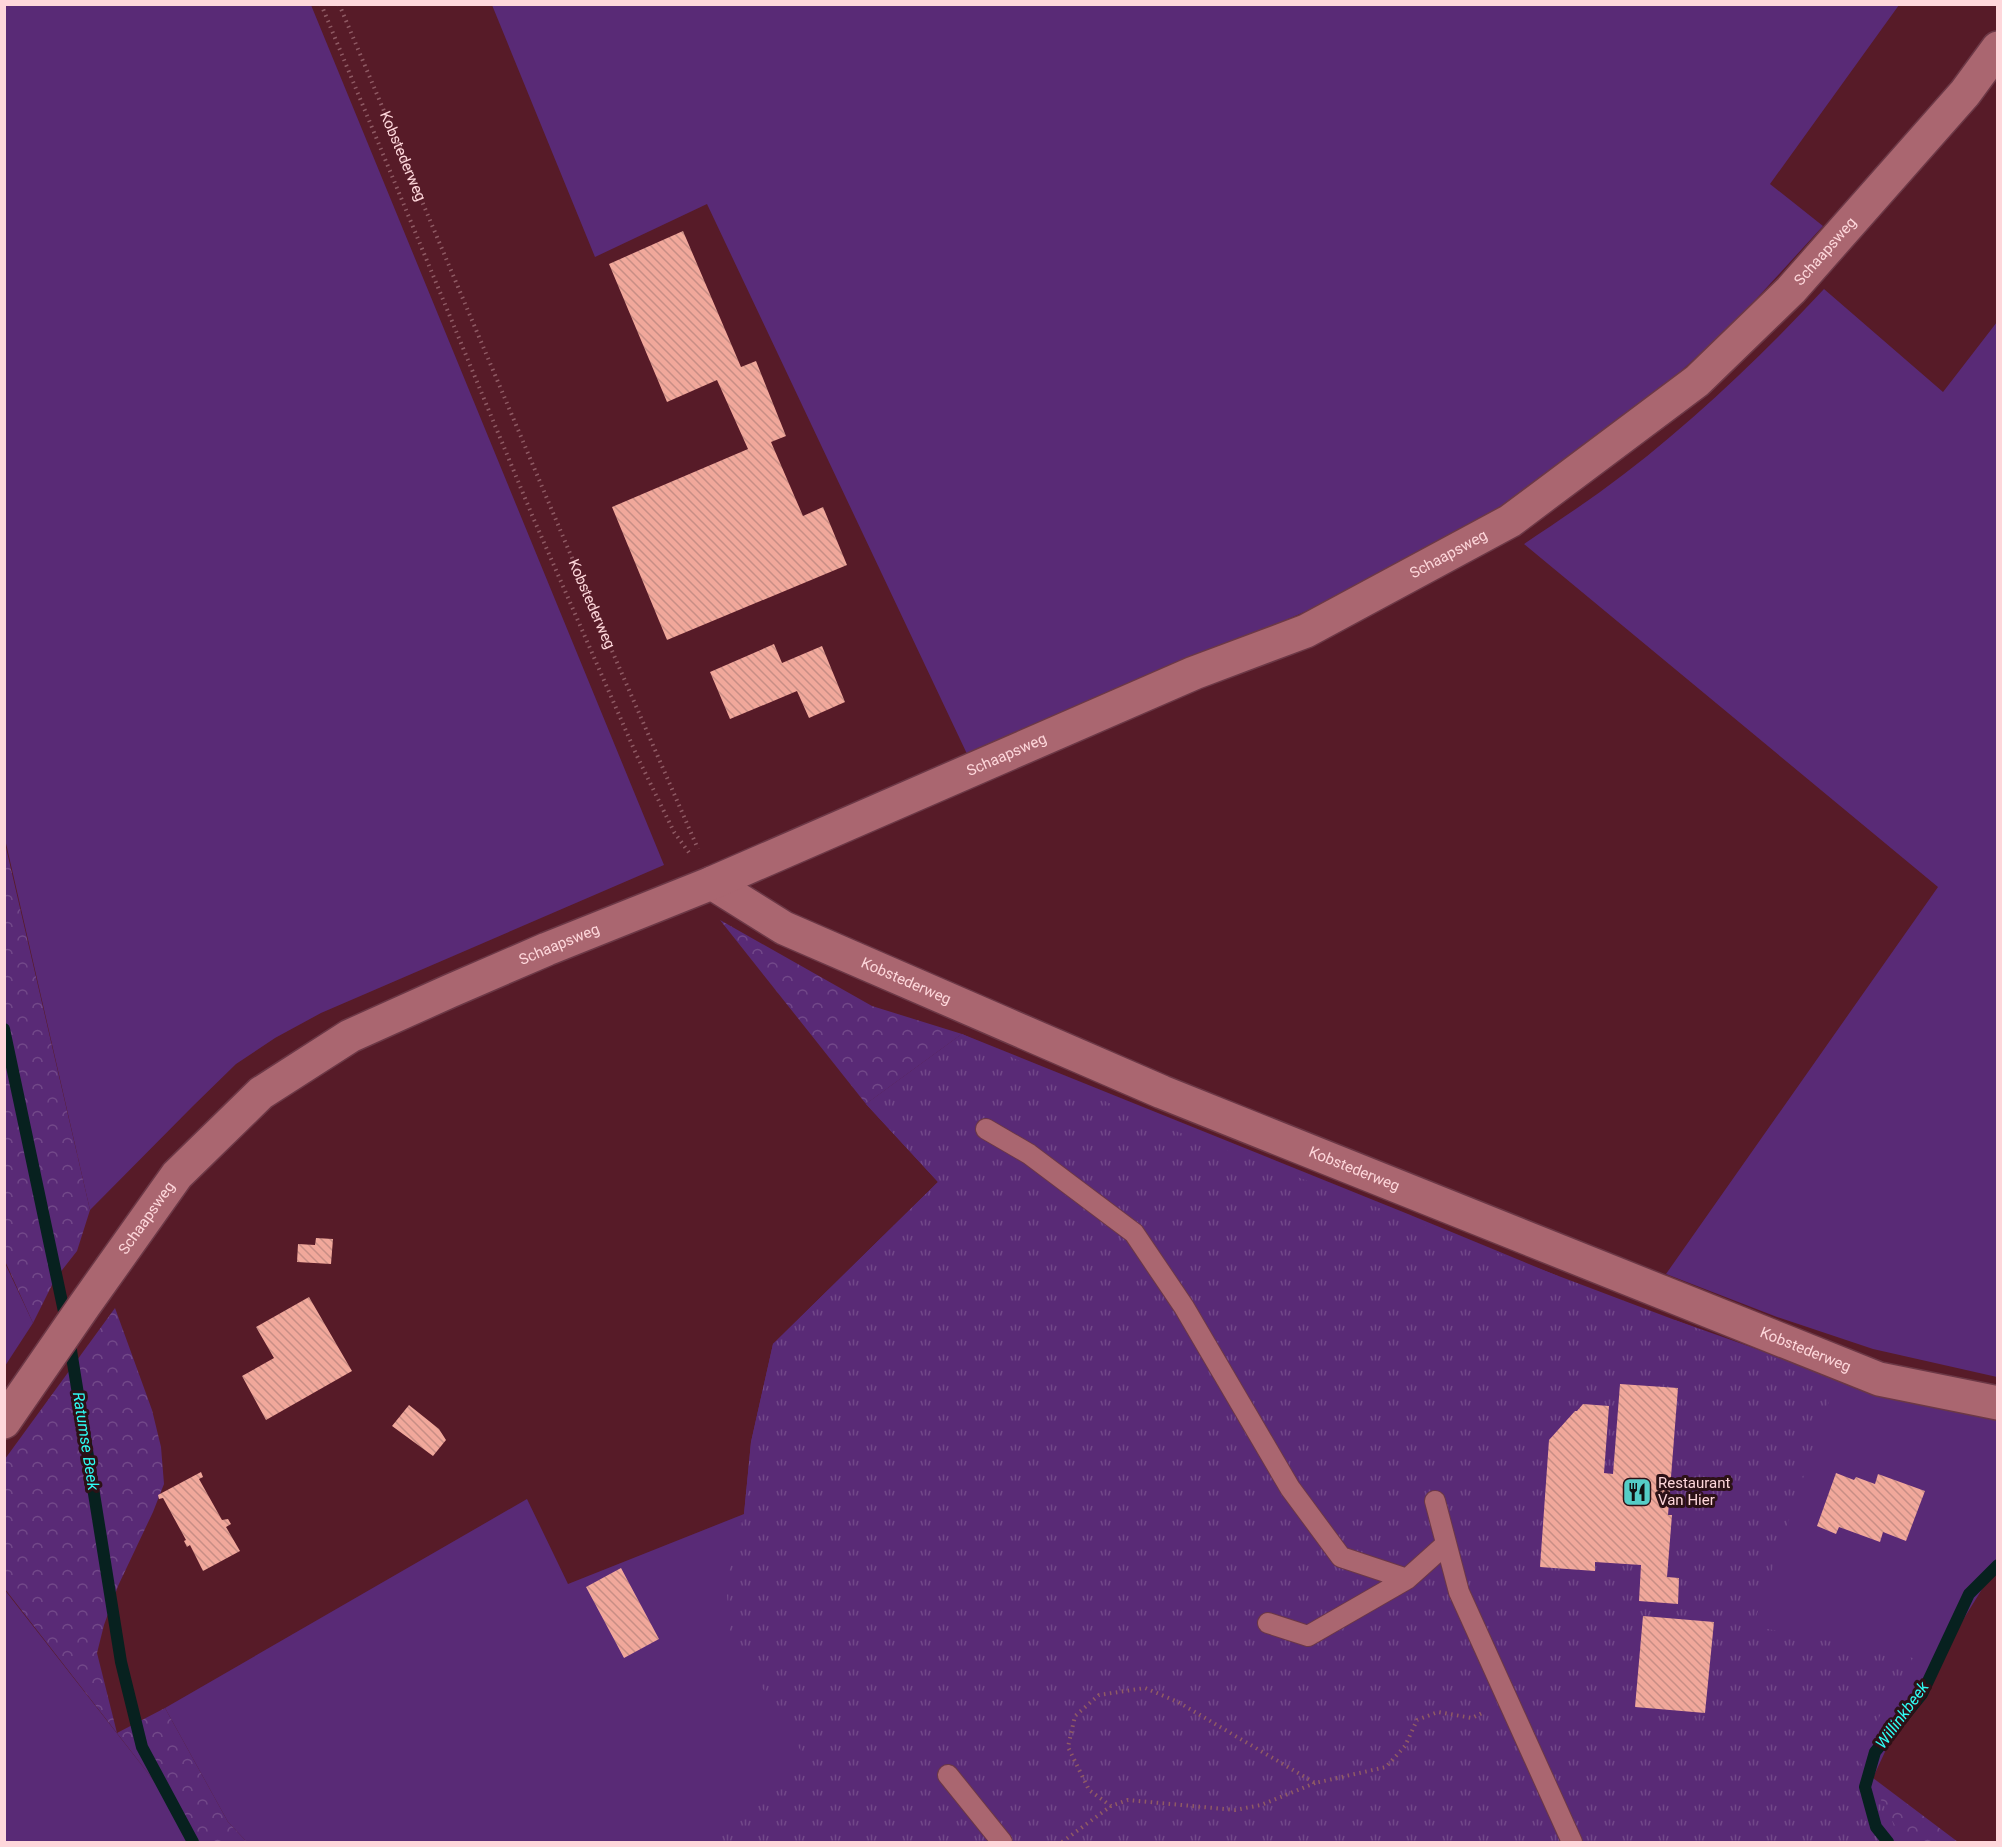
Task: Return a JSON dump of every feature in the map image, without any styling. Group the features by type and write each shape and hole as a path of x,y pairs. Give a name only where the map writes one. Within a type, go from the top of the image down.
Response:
{"street":[{"name":"Schaapsweg","path":"4,1422 177,1175 261,1092 350,1036 547,950 712,883 1194,673 1306,632 1510,520 1697,381 1791,290 1965,93 1998,48"},
{"name":"Kobstederweg","path":"712,883 784,928 1173,1096 1879,1379 1998,1403"}],"lane":[{"path":"986,1129 1029,1154 1134,1233 1184,1307 1290,1488 1341,1557 1407,1579"},
{"path":"1435,1501 1459,1592 1506,1701 1572,1842"},
{"path":"1268,1623 1308,1636 1407,1579 1446,1544"},
{"path":"948,1775 1002,1842"}],"path":[{"path":"321,4 528,505 637,756 674,832 712,883"},
{"name":"Kobstederweg","path":"339,4 584,588 712,883"},
{"path":"1111,1806 1089,1790 1068,1747 1075,1716 1099,1695 1145,1688 1178,1702 1314,1783"},
{"path":"1062,1842 1111,1806 1128,1800 1235,1810 1261,1805 1314,1783 1386,1767 1405,1746 1417,1720 1438,1712 1472,1718 1506,1701"}],"green space":[{"path":"4,5 311,5 664,865 321,1013 275,1038 236,1064 90,1210 5,839"},
{"path":"492,5 1899,5 1770,184 1823,226 1736,321 1670,381 1521,493 1431,551 1337,598 968,756 707,204 595,257"},
{"path":"1824,289 1943,392 1997,322 1997,1377 1873,1349 1777,1317 1666,1274 1938,887 1524,544 1600,492 1660,446 1745,370"},
{"path":"4,839 90,1210 77,1251 55,1279 33,1323 5,1261"},
{"path":"720,920 872,1006 962,1034 866,1104"},
{"path":"962,1034 1558,1276 728,1842 247,1842 228,1822 165,1708 527,1499 568,1584 744,1514 751,1442 773,1344 938,1182 866,1104"},
{"path":"962,1034 1141,1118 1836,1381 1753,1626 1913,1658 1857,1756 1904,1842 714,1842 809,1764 730,1635 726,1582 744,1514 751,1442 773,1344 938,1182 866,1104"},
{"path":"4,1261 33,1323 5,1366 4,1366"},
{"path":"115,1308 152,1410 161,1447 164,1484 118,1586 97,1653 117,1733 165,1708 228,1822 247,1842 198,1842 148,1773 5,1589 5,1459"},
{"path":"1675,1320 1875,1391 1997,1420 1997,1565 1896,1728 1871,1782 1515,1465 1656,1331"},
{"path":"4,1589 148,1773 198,1842 5,1842"},
{"path":"1873,1778 1958,1842 1885,1842 1871,1782"}],"building":[{"path":"683,231 741,367 756,361 786,436 771,442 803,516 823,507 847,565 667,640 612,507 748,449 717,380 667,402 609,264"},
{"path":"774,644 782,663 822,646 845,702 809,718 797,691 730,719 710,672"},
{"path":"316,1238 333,1239 331,1264 297,1262 298,1244 315,1245"},
{"path":"309,1297 352,1371 266,1420 242,1376 274,1358 256,1327"},
{"path":"1620,1384 1678,1388 1668,1515 1672,1515 1667,1577 1679,1578 1678,1604 1639,1601 1641,1565 1595,1562 1595,1571 1540,1567 1549,1440 1583,1404 1609,1406 1604,1473 1613,1474"},
{"path":"409,1405 439,1429 446,1440 433,1456 392,1426"},
{"path":"201,1472 203,1477 199,1479 222,1520 228,1519 231,1524 226,1527 240,1551 203,1571 190,1545 187,1547 184,1541 186,1540 163,1498 159,1499 158,1495"},
{"path":"1836,1473 1854,1480 1856,1477 1875,1484 1878,1474 1925,1491 1906,1541 1883,1532 1880,1542 1839,1527 1836,1534 1817,1526"},
{"path":"621,1568 659,1639 624,1658 586,1587"},
{"path":"1643,1616 1714,1622 1705,1713 1635,1707"}],"waterway":[{"name":"Ratumse Beek","path":"4,1029 66,1321"},
{"name":"Ratumse Beek","path":"69,1338 121,1662 142,1747 193,1842"},
{"name":"Willinkbeek","path":"1888,1842 1876,1827 1865,1787 1875,1752 1922,1694 1969,1594 1998,1565"}],"place":[{"name":"Restaurant Van Hier","path":"1637,1492"}]}
